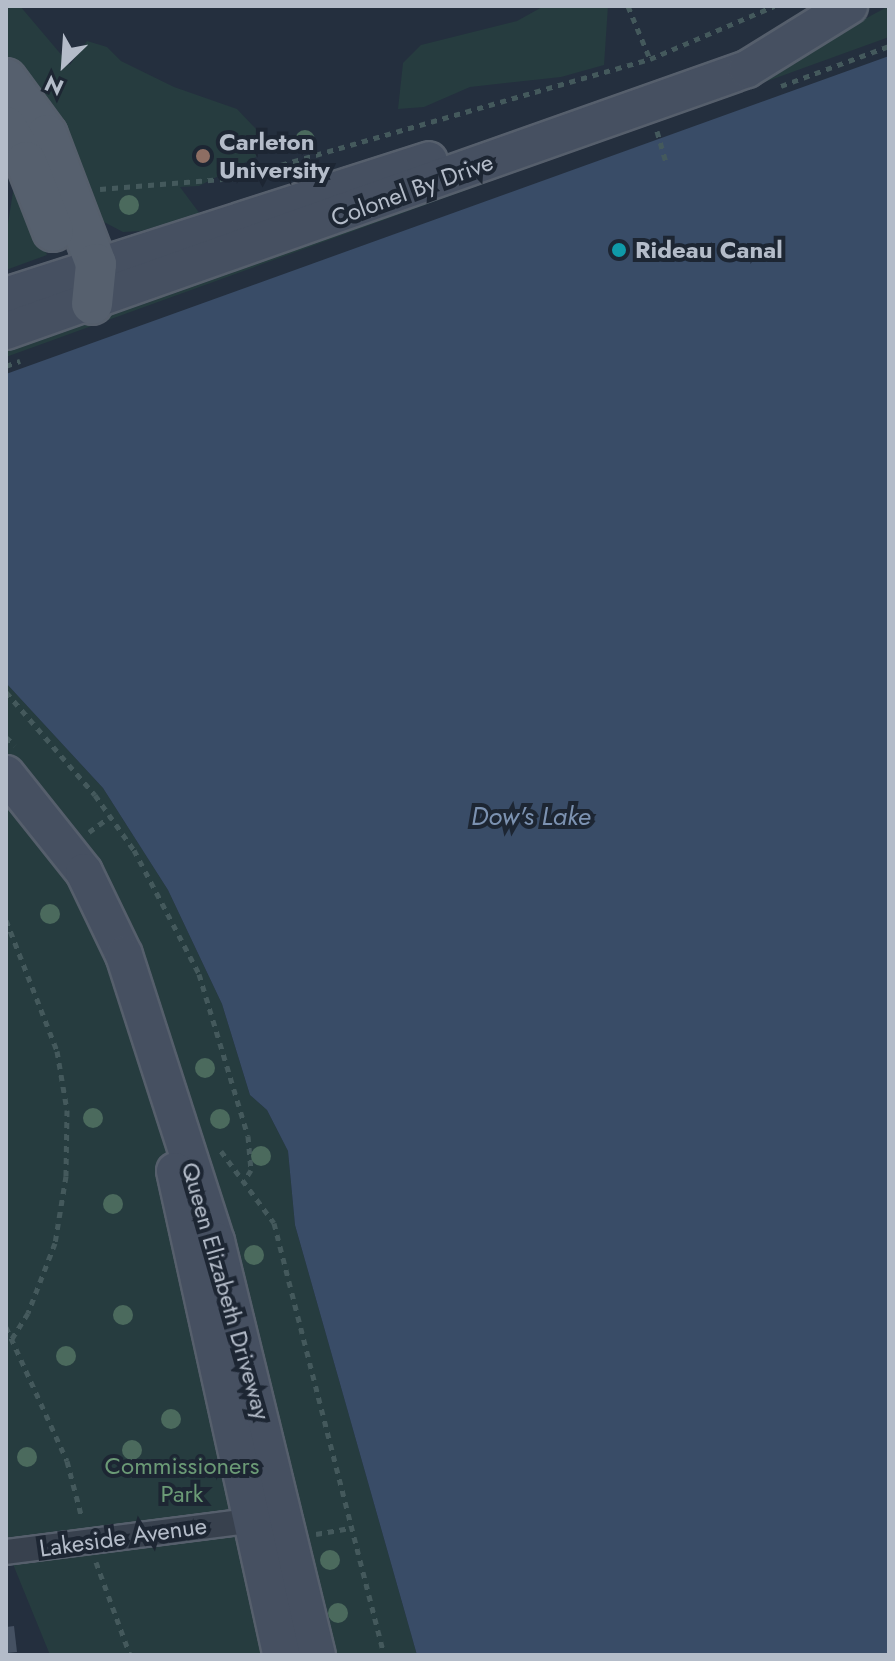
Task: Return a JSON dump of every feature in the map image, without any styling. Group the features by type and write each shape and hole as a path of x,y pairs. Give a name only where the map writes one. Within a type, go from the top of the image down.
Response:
{"main road":[{"name":"Colonel By Drive","path":"6,296 86,281 747,69 781,51 808,28 849,6"},
{"path":"6,79 47,135 69,196 86,281"},
{"path":"6,127 86,281"},
{"name":"Colonel By Drive","path":"6,331 86,281"},
{"name":"Queen Elizabeth Driveway","path":"6,774 84,872 124,955 216,1241 287,1517 317,1655"},
{"name":"Queen Elizabeth Driveway","path":"160,1071 184,1230 281,1655"}],"street":[{"name":"Lakeside Avenue","path":"6,1552 287,1517"}],"path":[{"path":"628,6 650,59"},
{"path":"69,196 124,184 235,178 650,59 774,6"},
{"path":"657,130 666,162"},
{"path":"6,692 111,816 142,863 199,974 248,1136 251,1170 244,1181"},
{"path":"87,834 111,816"},
{"path":"6,920 21,948 57,1051 67,1110 66,1176 55,1243 28,1313 11,1340"},
{"path":"6,1327 67,1461 89,1542 130,1655"}],"green space":[{"path":"6,6 20,6 70,65 87,41 107,47 121,61 174,87 237,109 258,131 256,157 199,186 180,187 200,214 141,231 123,232 104,222 94,214 6,68"},
{"path":"544,6 608,6 604,65 561,77 470,87 424,107 398,109 403,63 421,45 517,21"},
{"path":"889,6 889,37 6,357 6,346 807,50"},
{"path":"16,173 47,255 6,270 6,236"},
{"name":"Commissioners Park","path":"6,683 103,788 168,890 222,1004 250,1095 267,1110 288,1151 295,1225 417,1655 50,1655 6,1547"}],"water":[{"name":"Dow's Lake","path":"889,56 889,1655 417,1655 295,1225 288,1151 267,1110 250,1095 222,1004 168,890 103,788 6,683 6,374"}],"building":[{"path":"14,1626 17,1652 6,1653 6,1627"}],"place":[{"name":"Carleton University","path":"203,156"},
{"name":"Rideau Canal","path":"619,250"}]}
